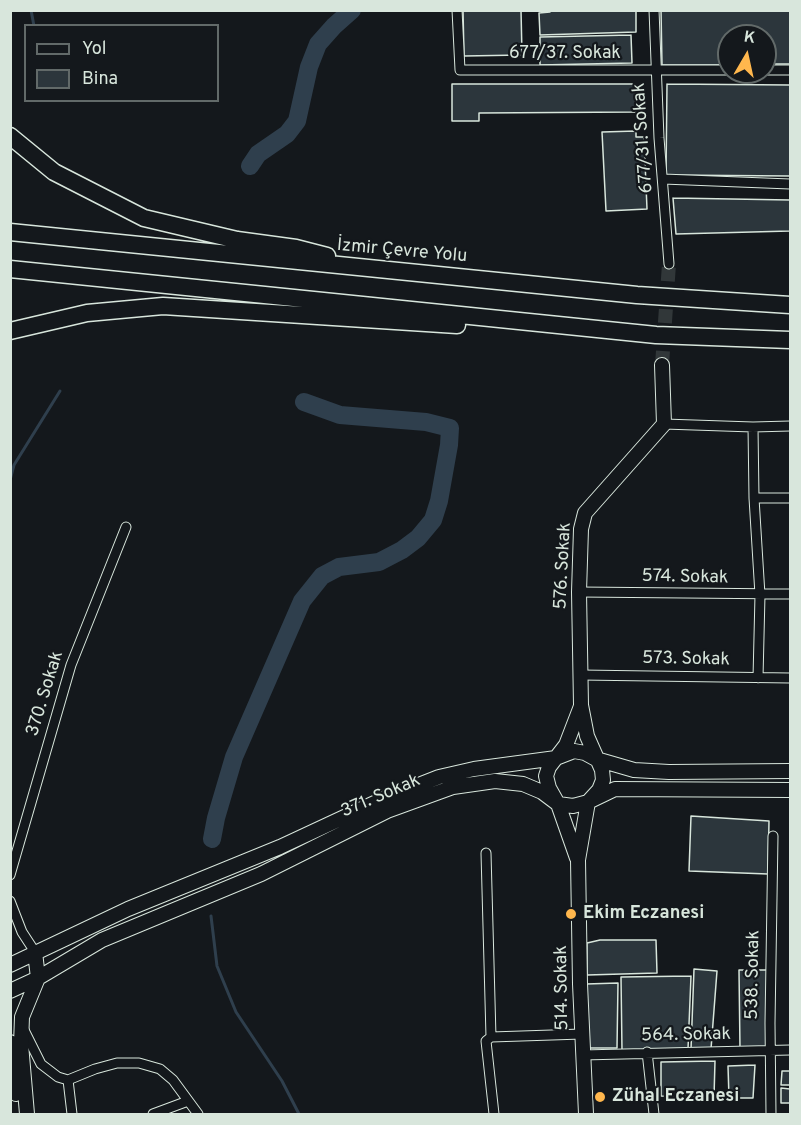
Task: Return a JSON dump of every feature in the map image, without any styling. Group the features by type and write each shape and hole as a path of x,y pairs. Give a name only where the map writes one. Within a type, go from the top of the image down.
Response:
{"highway":[{"path":"10,136 54,172 144,218 237,240 297,248 385,270"},
{"name":"İzmir Çevre Yolu","path":"10,232 638,295 790,305"},
{"path":"10,269 656,335 790,340"},
{"path":"10,331 87,313 163,306 501,328 578,326"}],"main road":[{"path":"662,365 664,424"},
{"name":"576. Sokak","path":"581,705 579,592 581,529 585,513 664,424"},
{"path":"578,860 546,776 549,767 566,745 581,705"},
{"path":"578,860 588,802 603,780 602,770 587,736 581,705"},
{"name":"371. Sokak","path":"10,965 128,909 280,847 413,786 474,769 556,758 574,751 634,770 790,771"},
{"name":"371. Sokak","path":"10,991 38,978 102,940 261,874 387,811 453,787 495,782 523,784 542,792 558,804"},
{"path":"558,804 573,806 588,802 615,789 790,790"},
{"name":"514. Sokak","path":"578,860 582,1055 586,1114"},
{"path":"27,1114 21,1044 22,1017 38,978 35,952"},
{"path":"10,1042 18,1114"}],"street":[{"name":"677/37. Sokak","path":"457,10 460,69 717,70"},
{"name":"677/31. Sokak","path":"654,10 669,264"},
{"path":"663,179 790,184"},
{"path":"664,424 790,426"},
{"path":"753,427 754,498 760,595 758,678"},
{"path":"754,498 790,498"},
{"name":"370. Sokak","path":"10,875 71,665 126,527"},
{"name":"574. Sokak","path":"579,592 790,594"},
{"name":"573. Sokak","path":"580,675 790,678"},
{"name":"538. Sokak","path":"771,1114 772,836"},
{"path":"486,853 491,1037"},
{"path":"10,901 22,932 35,952"},
{"path":"22,1026 41,1064 58,1077 69,1080 94,1069 117,1063 139,1063 160,1069 173,1080 198,1114"},
{"path":"494,1114 486,1041 491,1037 582,1034"},
{"name":"564. Sokak","path":"582,1055 790,1050"},
{"path":"646,1052 654,1114"},
{"path":"69,1080 72,1114"},
{"path":"153,1114 188,1101"}],"building":[{"path":"463,10 521,10 522,55 464,56"},
{"path":"550,10 636,10 636,32 540,35 539,13 550,12"},
{"path":"661,10 790,10 790,64 777,64 777,24 717,24 717,65 662,65"},
{"path":"631,35 632,63 540,65 540,37"},
{"path":"452,84 635,84 636,112 479,113 479,121 452,121"},
{"path":"667,84 790,85 790,176 666,175"},
{"path":"636,131 636,137 644,137 647,209 606,211 602,132"},
{"path":"673,198 790,200 790,231 676,234"},
{"path":"691,816 769,821 768,874 689,871"},
{"path":"600,940 656,940 657,973 587,975 587,943"},
{"path":"694,969 717,971 711,1049 691,1049"},
{"path":"739,970 769,970 769,1049 740,1049"},
{"path":"691,976 688,1049 622,1051 621,977"},
{"path":"618,983 617,1048 587,1048 586,984"},
{"path":"715,1061 714,1097 661,1096 661,1062"},
{"path":"755,1065 753,1098 729,1098 728,1066"},
{"path":"782,1071 790,1071 790,1085 781,1085"},
{"path":"781,1088 790,1089 790,1103 781,1103"}],"waterway":[{"path":"31,10 34,24"},
{"path":"250,166 258,154 287,134 297,121 309,67 318,44 352,10"},
{"path":"10,480 14,465 60,391"},
{"path":"212,839 234,757 302,601 322,576 339,567 379,562 402,550 418,538 433,520 439,501 450,428 426,422 340,415 304,402"},
{"path":"211,916 217,966 236,1012 282,1081 299,1114"}],"tunnel":[{"path":"662,365 669,264"}],"place":[{"name":"Ekim Eczanesi","path":"571,914"},
{"name":"Zühal Eczanesi","path":"600,1097"}]}
